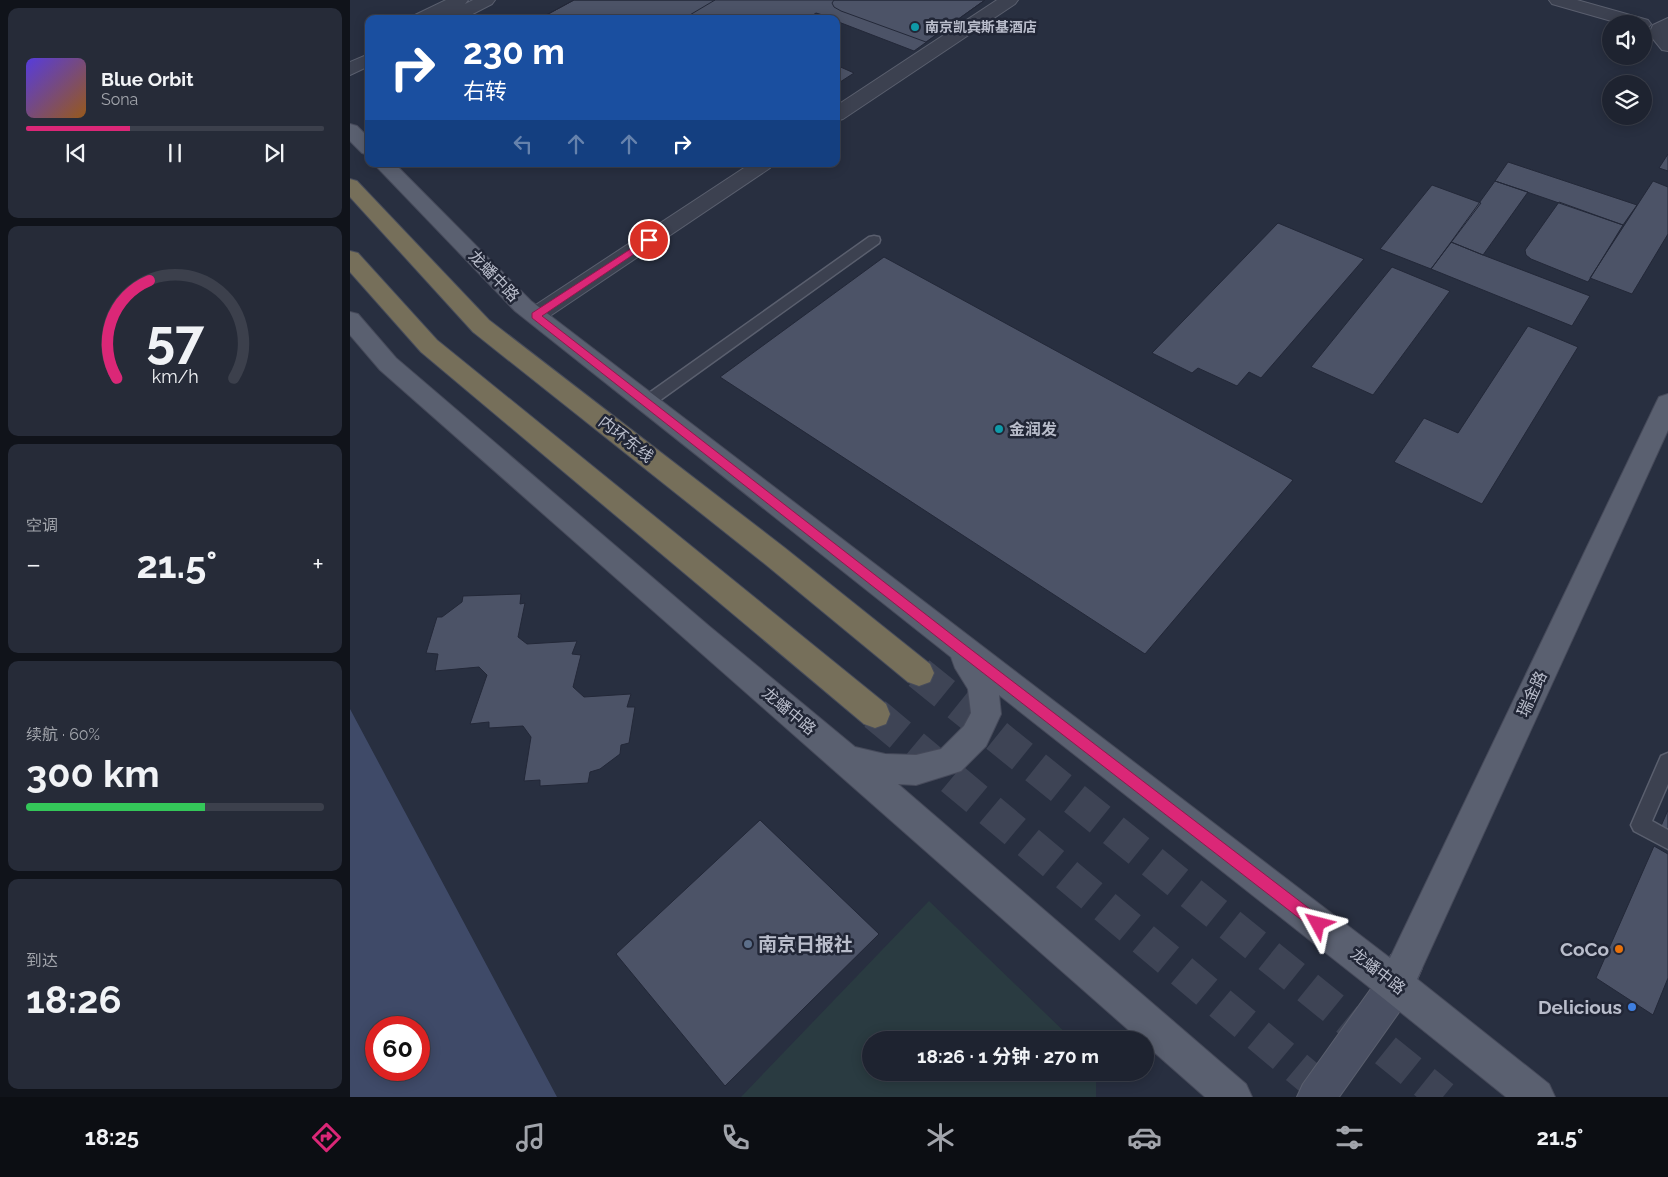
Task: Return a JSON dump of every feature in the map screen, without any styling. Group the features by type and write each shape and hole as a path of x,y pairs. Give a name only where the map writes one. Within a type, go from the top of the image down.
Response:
{"highway":[{"name":"内环东线","path":"350,185 482,326 775,556 919,673"},
{"path":"350,258 429,346 875,714"}],"main road":[{"path":"350,130 365,145"},
{"name":"龙蟠中路","path":"387,167 523,306 1396,985 1536,1097"},
{"name":"龙蟠中路","path":"350,320 388,364 699,635 845,758 1233,1097"},
{"name":"瑞金路","path":"1316,1097 1396,985 1668,403"},
{"path":"845,758 885,769 916,770 950,761 975,736 986,714 983,686 956,644"}],"street":[{"path":"429,15 459,0"},
{"path":"457,15 486,0"},
{"path":"840,112 1009,0"},
{"path":"1558,0 1653,25 1668,46"},
{"path":"350,54 365,46"},
{"path":"350,69 365,61"},
{"path":"536,316 759,167"}],"lane":[{"path":"647,402 874,240"},
{"path":"1668,762 1641,825 1668,840"}],"shaded area":[{"path":"929,901 1064,1031 862,1031 862,1081 1096,1081 1096,1097 741,1097"}],"water":[{"path":"350,709 557,1097 350,1097"}],"building":[{"path":"574,0 985,0 914,51 840,23 840,15 816,13 813,15 546,15"},
{"path":"574,0 715,0 690,15 546,15"},
{"name":"南京凯宾斯基酒店","path":"834,0 985,0 926,42 841,11 834,7 832,3"},
{"path":"840,67 854,73 840,82"},
{"path":"1668,154 1668,171 1659,168"},
{"path":"1508,162 1637,205 1623,225 1495,181"},
{"path":"1495,181 1528,192 1483,255 1451,242"},
{"path":"1653,181 1668,187 1668,234 1632,294 1590,278"},
{"path":"1432,185 1481,203 1431,269 1380,249"},
{"path":"1559,202 1623,225 1588,282 1531,259 1526,255 1525,250"},
{"path":"1278,223 1364,259 1261,378 1249,372 1237,386 1198,368 1192,373 1152,353"},
{"path":"1451,242 1590,296 1572,326 1431,269"},
{"name":"金润发","path":"884,257 1293,480 1145,654 720,377"},
{"path":"1392,267 1450,291 1373,395 1311,367"},
{"path":"1528,326 1578,347 1482,504 1394,462 1424,418 1458,433"},
{"path":"521,594 520,604 525,603 518,637 527,644 577,641 572,654 581,655 573,687 584,697 631,694 627,707 635,707 629,743 621,745 620,754 600,769 590,772 588,783 540,786 540,780 524,781 531,737 523,726 489,728 489,722 470,724 487,675 479,667 435,671 438,654 426,653 437,617 442,617 462,602 463,596"},
{"path":"1668,810 1668,830 1661,826"},
{"name":"南京日报社","path":"760,820 879,934 725,1086 616,954"},
{"path":"1654,846 1668,854 1668,978 1653,1015 1596,978"}],"tunnel":[{"path":"919,673 1443,1097"},
{"path":"875,714 1332,1097"}],"place":[{"name":"南京凯宾斯基酒店","path":"915,27"},
{"name":"金润发","path":"999,429"},
{"name":"南京日报社","path":"748,944"},
{"name":"CoCo","path":"1619,949"},
{"name":"Delicious","path":"1632,1007"}],"route":[{"path":"649,240 536,316 1318,924"}]}
